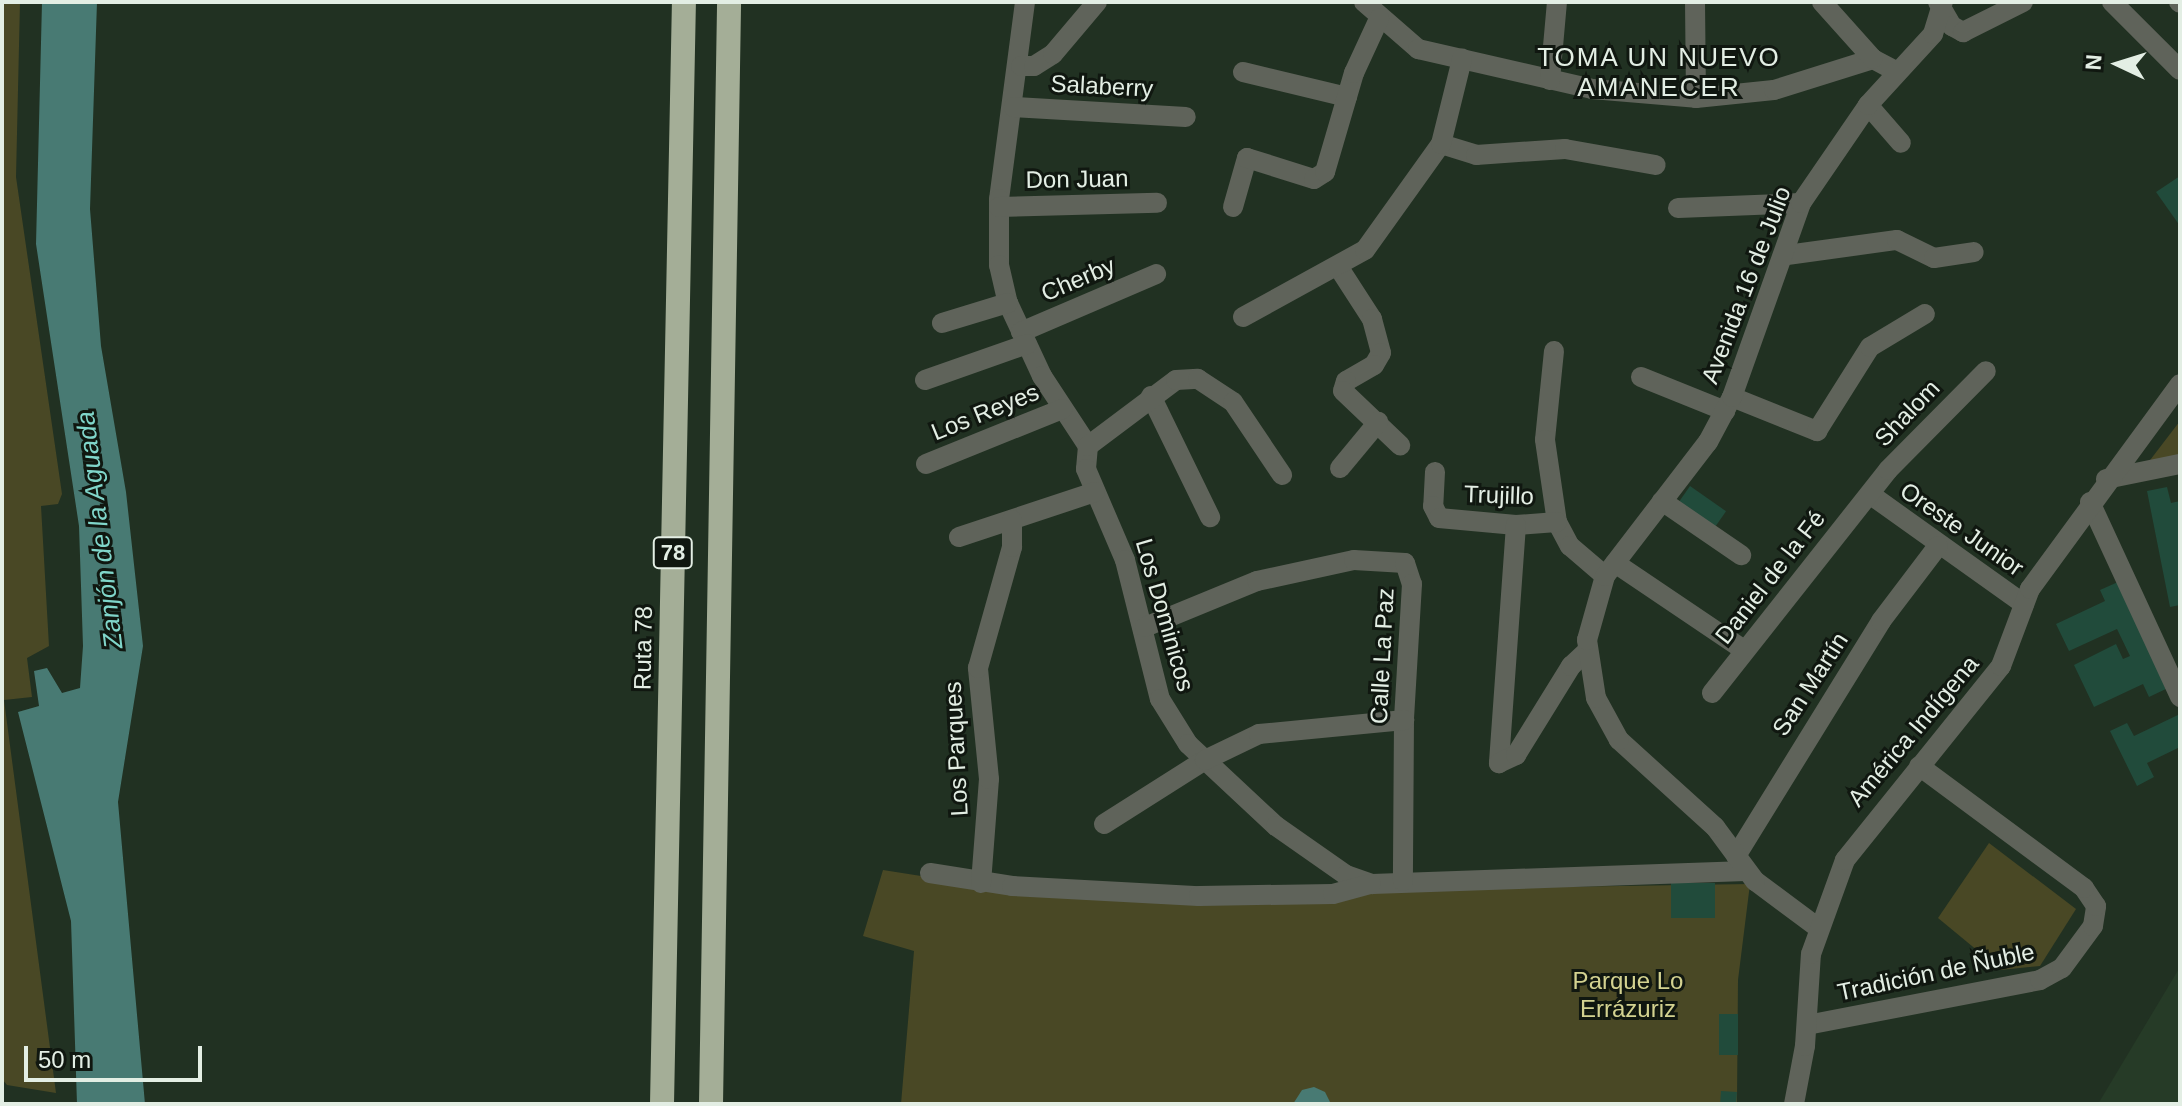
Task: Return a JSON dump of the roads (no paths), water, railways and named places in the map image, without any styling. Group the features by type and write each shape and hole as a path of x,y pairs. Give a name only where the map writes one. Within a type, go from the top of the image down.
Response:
{"highway":[{"name":"Ruta 78","path":"662,1104 684,2"},
{"name":"78","path":"711,1104 729,2"}],"street":[{"name":"Los Dominicos","path":"1025,2 1021,66 999,207 997,253 1008,303 1024,338 1062,409 1088,446 1086,469 1125,560 1165,710 1205,760 1304,847 1346,875 1372,884"},
{"path":"1021,66 1034,66 1053,54 1097,2"},
{"path":"1364,2 1379,19 1418,49 1550,80 1696,98 1774,90 1873,59"},
{"path":"1550,80 1557,2"},
{"path":"1695,2 1696,98"},
{"path":"1822,2 1873,59 1897,72"},
{"path":"1941,3 1952,26 1963,32 2023,2"},
{"path":"2112,2 2180,70"},
{"name":"Avenida 16 de Julio","path":"1817,927 1741,864 1704,816 1614,733 1596,698 1587,651 1590,620 1610,570 1729,404 1787,255 1801,203 1868,105 1933,34 1941,3"},
{"path":"1233,207 1247,158 1320,177 1333,151 1347,97 1379,19"},
{"path":"1243,317 1339,268 1365,250 1441,144 1462,59"},
{"path":"1243,72 1347,97"},
{"path":"1868,105 1901,143"},
{"name":"Salaberry","path":"1014,107 1186,117"},
{"path":"1441,144 1476,155 1565,149 1656,165"},
{"name":"Don Juan","path":"999,207 1157,203"},
{"path":"1678,208 1801,203"},
{"path":"1787,255 1897,240 1934,258 1974,252"},
{"path":"1339,268 1372,319 1381,353 1374,365 1346,381 1343,391 1400,445"},
{"name":"Cherby","path":"925,380 1024,338 1156,274"},
{"path":"942,323 1008,303"},
{"path":"1641,377 1808,431 1825,425 1870,347 1925,314"},
{"path":"1554,351 1545,440 1557,522 1570,546 1744,650"},
{"name":"Shalom","path":"1871,495 1930,423 1986,371"},
{"path":"1088,446 1176,380 1198,379 1233,402 1282,475"},
{"name":"América Indígena","path":"1794,1104 1807,1025 1817,927 1845,860 2001,666 2024,604 2106,479 2180,384"},
{"path":"1151,396 1210,517"},
{"name":"Los Reyes","path":"926,464 1062,409"},
{"path":"1340,468 1378,422"},
{"path":"2106,479 2180,464"},
{"name":"Trujillo","path":"1435,472 1433,506 1439,518 1516,525 1557,522"},
{"path":"959,537 1095,492"},
{"name":"Oreste Junior","path":"1871,495 1938,546 2024,604"},
{"name":"Daniel de la Fé","path":"1712,693 1871,495"},
{"path":"1662,501 1741,555"},
{"path":"2090,502 2180,697"},
{"name":"Los Parques","path":"981,883 989,792 978,668 1012,547 1012,520"},
{"path":"1516,525 1499,763 1516,755 1571,666 1587,651"},
{"name":"San Martín","path":"1741,864 1881,621 1938,546"},
{"name":"Calle La Paz","path":"1145,627 1211,596 1289,573 1354,560 1405,563 1412,584 1404,720 1403,881"},
{"path":"1104,824 1205,760 1272,732 1404,720"},
{"name":"Tradición de Ñuble","path":"1807,1025 2040,980 2062,968 2093,926 2096,906 2084,888 1919,766"},
{"name":"Los Dominicos","path":"930,873 981,883 1199,896 1333,894 1372,884 1403,881 1741,864"}],"water":[{"name":"Zanjón de la Aguada","path":"42,2 97,2 90,209 101,346 126,492 143,646 118,802 145,1104 77,1104 71,921 18,712 39,706 34,671 47,668 62,693 80,688 83,646 79,526 36,244"},
{"path":"1314,1087 1325,1092 1331,1104 1293,1104 1302,1090"}],"district":[{"name":"TOMA UN NUEVO AMANECER","path":"1659,73"}],"park label":[{"name":"Parque Lo Errázuriz","path":"1628,995"}]}
